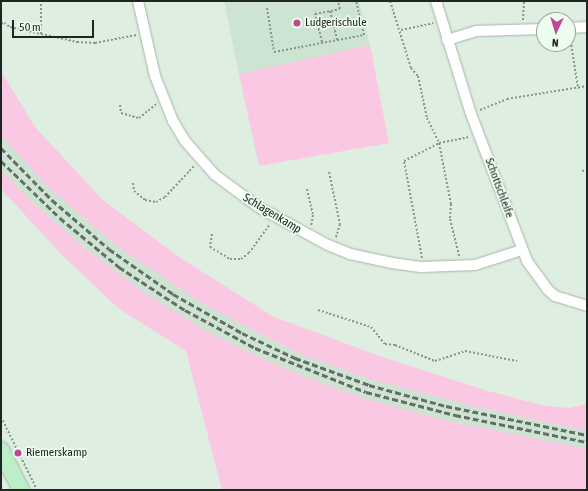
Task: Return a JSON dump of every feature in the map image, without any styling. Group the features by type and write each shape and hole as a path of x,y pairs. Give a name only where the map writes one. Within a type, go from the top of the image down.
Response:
{"main road":[{"path":"1,450 21,490"}],"street":[{"name":"Schlagenkamp","path":"138,1 145,33 163,98 173,121 200,160 231,188 274,217 309,237 333,248 366,258 422,267 461,266 495,260 522,250"},
{"name":"Schottschleife","path":"436,1 471,114 522,250 547,289 564,301 587,306"},
{"path":"576,28 587,27"},
{"path":"447,40 476,31 536,29"}],"path":[{"path":"41,34 43,10 42,1"},
{"path":"322,43 315,14 340,9 338,1"},
{"path":"267,8 274,52 364,35 356,1"},
{"path":"390,1 401,30 411,68 418,76 427,118 439,143 451,204 450,219 461,266"},
{"path":"520,30 525,9 524,1"},
{"path":"330,11 337,40"},
{"path":"401,30 442,21"},
{"path":"1,24 4,23 10,27 76,42 95,43 145,33"},
{"path":"573,52 578,88"},
{"path":"471,114 507,99 587,86"},
{"path":"120,105 121,113 139,118 163,98"},
{"path":"422,267 423,251 404,162 439,143 479,135"},
{"path":"133,183 134,191 145,200 156,202 165,197 200,160"},
{"path":"582,171 587,170"},
{"path":"329,172 340,224 333,248"},
{"path":"307,189 313,215 309,237"},
{"path":"212,234 210,247 230,259 241,258 249,253 274,217"},
{"path":"318,310 371,326 385,344 395,345 435,361 465,352 517,361"},
{"path":"1,417 37,490"},
{"path":"1,486 3,490"}],"shaded area":[{"name":"Ludgerischule","path":"224,1 359,1 370,45 239,74"},
{"path":"370,45 389,143 259,166 239,74"},
{"path":"1,71 35,127 103,200 179,257 272,316 382,357 488,391 545,406 570,408 587,404 587,431 477,407 372,380 300,354 203,304 121,249 50,189 1,136"},
{"path":"1,136 50,189 121,249 203,304 299,354 372,380 477,407 587,431 587,449 444,420 366,399 290,371 215,336 146,294 85,248 31,201 1,170"},
{"path":"1,170 31,201 85,248 146,294 215,336 290,371 366,399 444,420 587,449 587,490 222,490 186,351 118,308 62,255 1,189"}],"railway":[{"path":"1,148 52,200 109,249 173,294 242,333 295,358 369,385 446,406 587,435"},
{"path":"1,161 60,218 119,267 185,310 255,348 366,392 455,415 587,442"}],"place":[{"name":"Ludgerischule","path":"297,23"},
{"name":"Riemerskamp","path":"18,453"}]}
